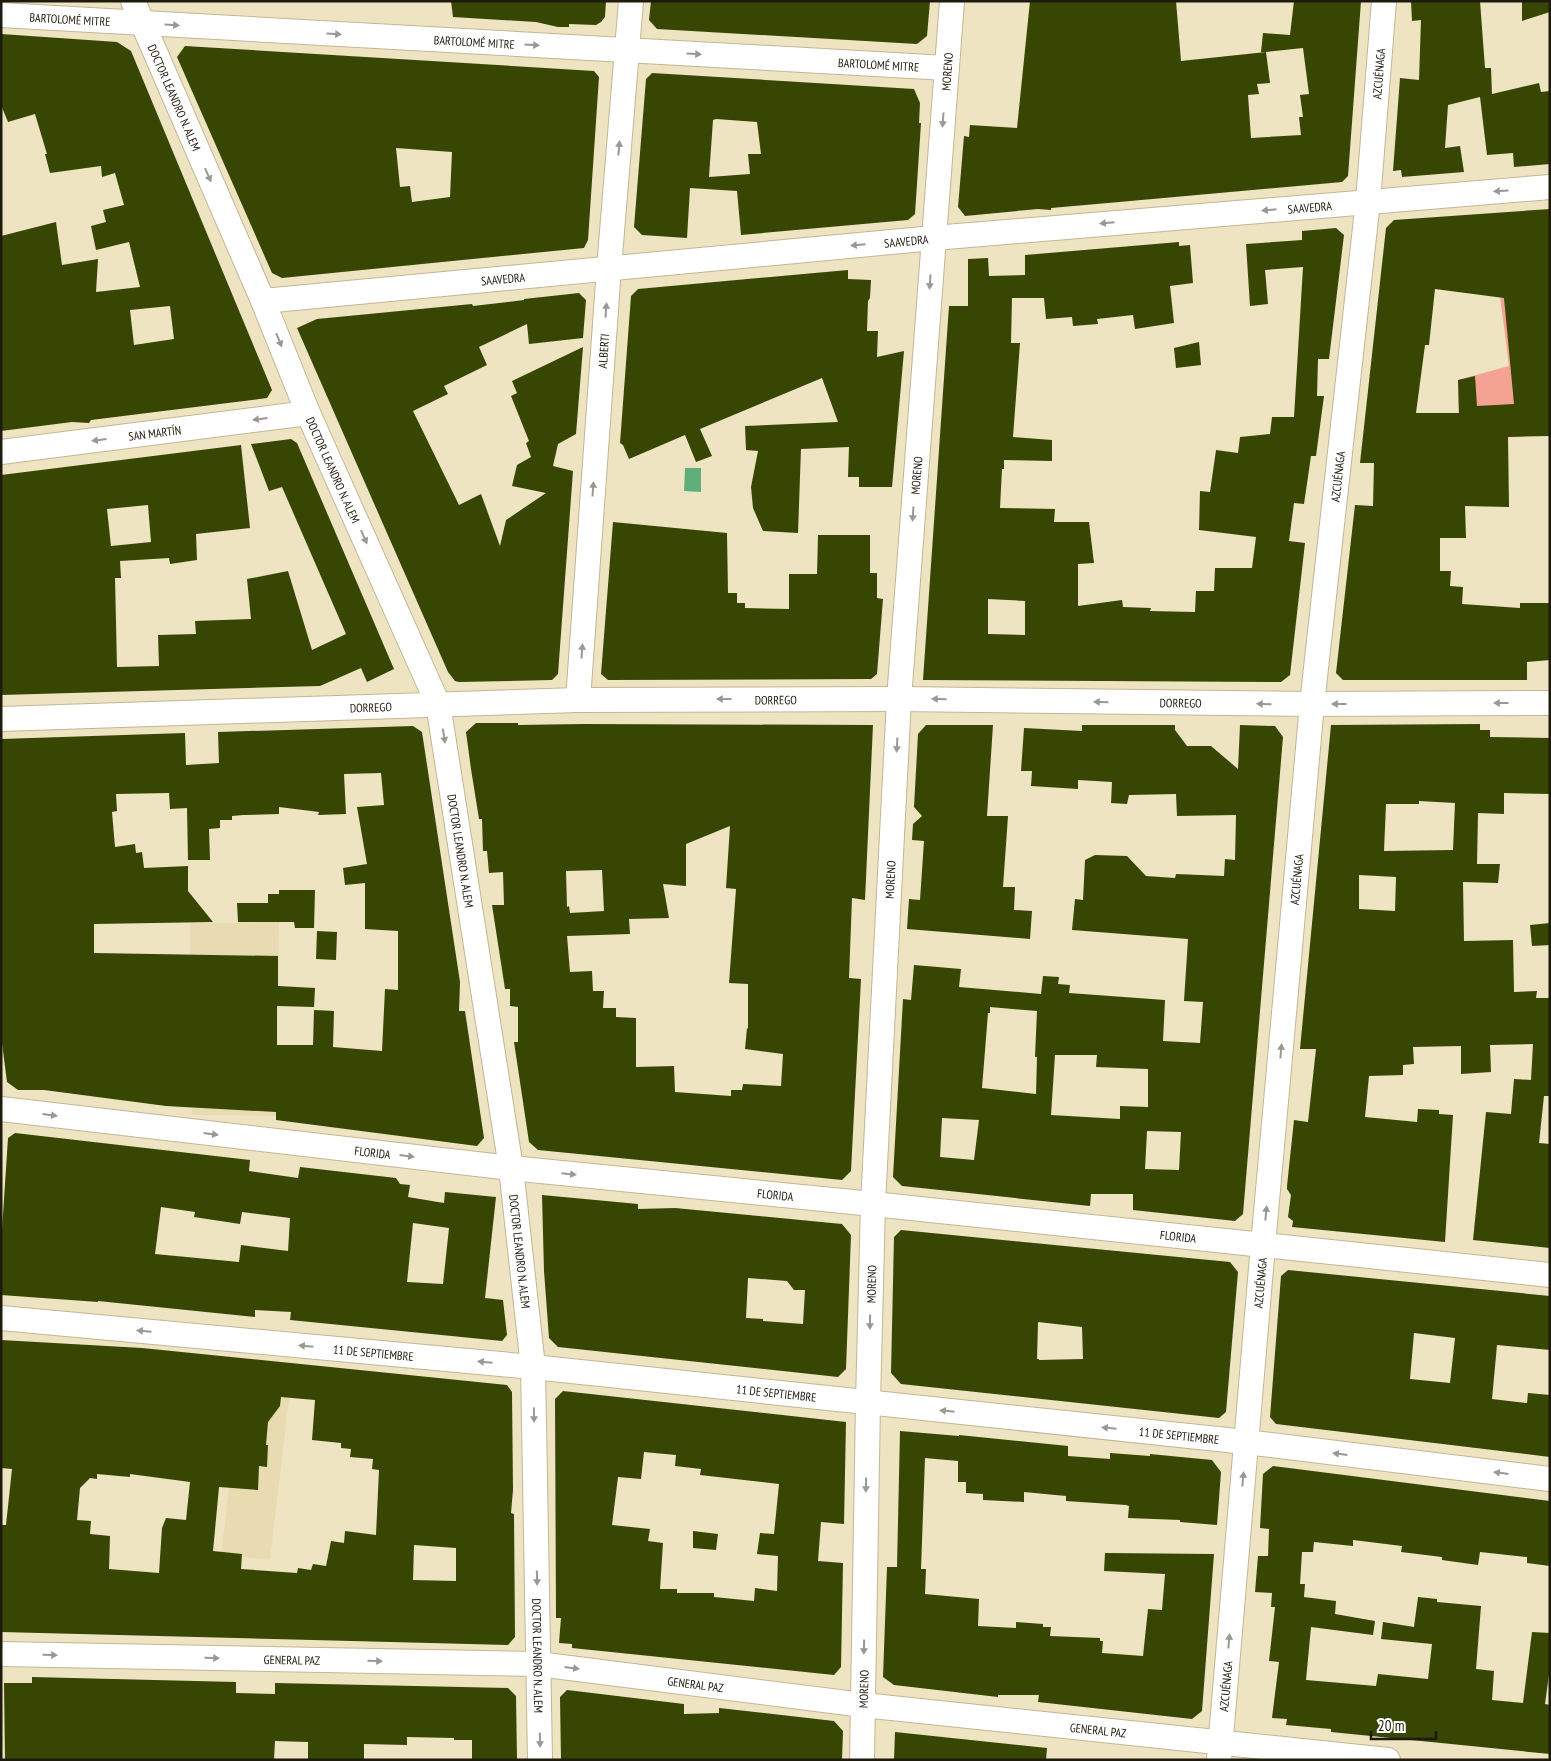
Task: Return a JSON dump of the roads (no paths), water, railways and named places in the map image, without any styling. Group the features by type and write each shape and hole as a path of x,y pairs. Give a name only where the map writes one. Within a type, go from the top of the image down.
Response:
{"street":[{"name":"DOCTOR LEANDRO N. ALEM","path":"133,1 263,301 308,413 438,704 511,1168 533,1367 540,1760"},
{"name":"ALBERTI","path":"578,700 609,268 631,1"},
{"name":"MORENO","path":"862,1760 873,1204 899,699 952,1"},
{"name":"AZCUÉNAGA","path":"1220,1752 1263,1245 1312,704 1368,201 1384,1"},
{"name":"BARTOLOMÉ MITRE","path":"1,15 946,68"},
{"name":"SAAVEDRA","path":"263,301 934,238 1550,187"},
{"name":"SAN MARTÍN","path":"1,452 308,413"},
{"name":"DORREGO","path":"1,718 578,700 899,699 1312,704 1550,703"},
{"name":"FLORIDA","path":"1,1109 511,1168 1550,1275"},
{"name":"11 DE SEPTIEMBRE","path":"1,1318 533,1367 1246,1442 1550,1479"},
{"name":"GENERAL PAZ","path":"1,1654 538,1664 1220,1752 1388,1760"}]}
